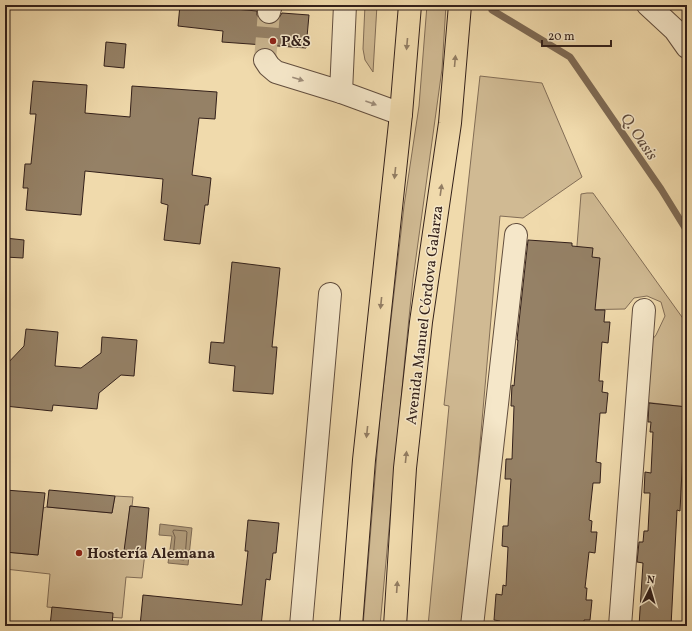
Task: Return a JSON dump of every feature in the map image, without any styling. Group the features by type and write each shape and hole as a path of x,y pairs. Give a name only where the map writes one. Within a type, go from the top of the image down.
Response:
{"main road":[{"path":"351,626 364,460 401,114 410,5"},
{"name":"Avenida Manuel Córdova Galarza","path":"394,626 405,468 421,322 450,123 460,5"}],"street":[{"path":"341,92 345,5"},
{"path":"648,5 675,30 687,47"},
{"path":"265,60 276,72 341,92 401,114"},
{"path":"472,626 516,235"},
{"path":"301,626 330,294"},
{"path":"620,626 644,310"}],"shaded area":[{"path":"365,5 377,5 373,72 365,60 363,49"},
{"path":"427,5 446,5 442,69 413,279 380,626 363,626 380,416 404,206 419,106"},
{"path":"480,76 542,83 582,177 523,218 500,216 464,626 428,626 449,406 444,405"},
{"path":"593,193 687,324 687,407 644,402 647,346 656,335 665,316 661,302 647,296 634,298 625,309 572,310 581,194"},
{"path":"115,496 133,497 132,506 130,506 125,551 145,553 142,578 126,577 122,618 108,617 108,613 47,607 50,574 5,569 5,552 38,555 43,508 47,507 112,513"}],"water":[{"path":"160,524 192,528 188,565 168,563 172,536 159,535"}],"building":[{"path":"180,5 213,5 213,7 257,11 257,15 260,20 266,24 272,24 277,21 282,13 309,15 306,48 222,42 223,31 178,26"},
{"path":"106,42 126,44 124,68 104,66"},
{"path":"33,81 87,85 85,113 130,117 132,86 217,92 215,119 199,118 192,175 211,178 208,205 205,205 200,244 164,240 168,205 161,203 163,179 85,171 81,215 26,210 28,188 23,188 25,164 31,164 36,114 30,114"},
{"path":"5,238 24,240 23,258 5,257"},
{"path":"528,240 572,243 572,246 593,248 592,257 600,258 595,310 605,310 604,322 610,322 608,343 602,342 599,381 603,381 602,392 608,393 606,413 600,413 596,462 601,463 600,483 593,483 589,520 592,521 591,532 597,532 595,553 589,552 585,588 587,588 586,600 592,600 590,620 584,620 584,626 499,626 500,621 494,620 496,594 502,595 503,585 506,586 508,547 502,546 503,526 508,526 511,479 505,479 506,459 512,459 514,406 511,406 512,385 514,386 517,340"},
{"path":"232,262 280,268 272,347 277,347 273,394 233,391 235,366 209,363 211,342 224,343"},
{"path":"26,329 58,332 55,366 81,368 101,353 102,337 137,340 134,376 121,375 99,393 97,409 53,405 52,411 5,406 5,366 24,346"},
{"path":"649,403 687,407 687,450 683,450 680,511 677,510 671,626 639,626 643,563 637,562 639,542 643,542 644,531 648,531 650,493 644,493 645,472 651,473 653,432 650,432 651,422 648,422"},
{"path":"5,490 45,493 38,555 5,552"},
{"path":"49,490 115,496 112,513 47,507"},
{"path":"130,506 149,508 145,553 124,551"},
{"path":"248,520 279,523 276,553 273,553 270,580 266,579 261,626 140,626 143,595 242,605 248,551 245,551"},
{"path":"52,607 113,613 112,626 50,626"}],"waterway":[{"name":"Q. Oasis","path":"492,10 570,57 661,189 687,231"}],"tunnel":[{"path":"265,60 269,12"}],"place":[{"name":"P&S","path":"273,41"},
{"name":"Hostería Alemana","path":"79,553"}]}
